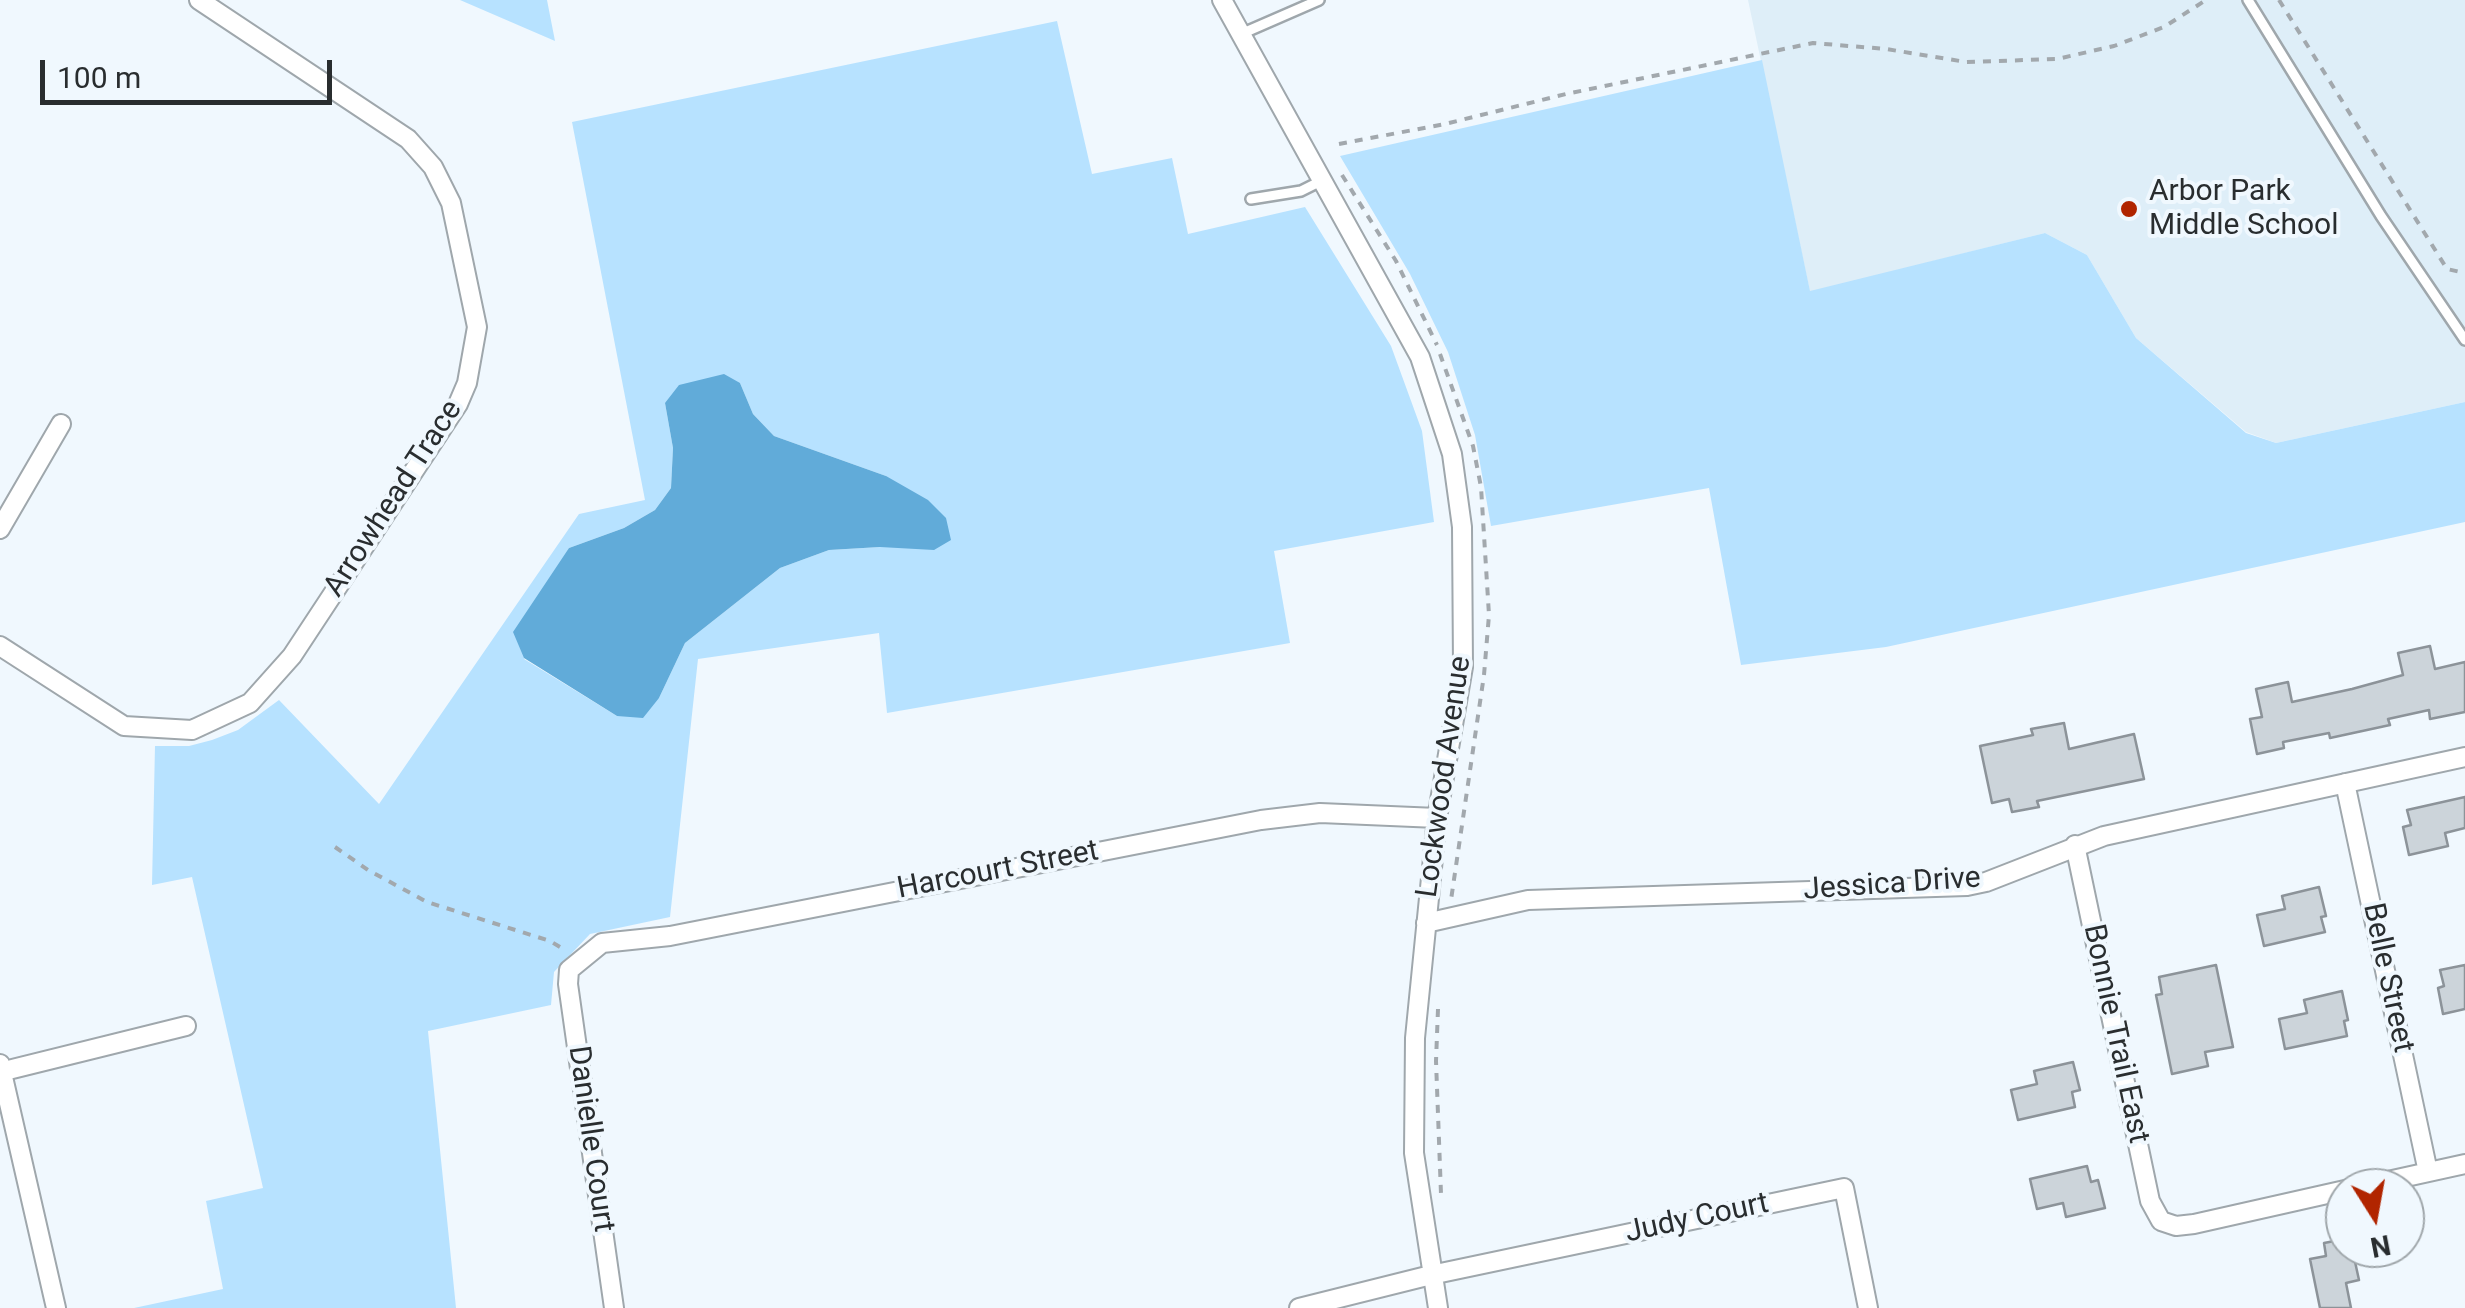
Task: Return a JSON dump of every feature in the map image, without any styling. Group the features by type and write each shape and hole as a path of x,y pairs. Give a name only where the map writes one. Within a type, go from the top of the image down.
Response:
{"street":[{"name":"Arrowhead Trace","path":"0,646 124,726 192,730 250,704 292,656 458,404 467,383 475,348 473,306 451,204 434,167 408,139 198,0"},
{"name":"Lockwood Avenue","path":"1222,0 1420,357 1452,454 1462,527 1464,667 1438,818 1414,1038 1414,1153 1438,1308"},
{"path":"0,529 62,424"},
{"name":"Jessica Drive","path":"1426,923 1528,900 1968,886 2104,836 2465,757"},
{"name":"Belle Street","path":"2346,783 2428,1172"},
{"name":"Harcourt Street","path":"576,965 602,943 670,936 1261,820 1320,813 1438,818"},
{"name":"Bonnie Trail East","path":"2075,845 2150,1200 2161,1221 2176,1226 2194,1224 2325,1195"},
{"name":"Danielle Court","path":"576,965 568,984 614,1308"},
{"path":"56,1308 1,1069 186,1026"},
{"path":"2425,1173 2465,1164"},
{"name":"Judy Court","path":"1431,1276 1844,1188 1868,1308"},
{"path":"1299,1308 1431,1276"}],"lane":[{"path":"1241,34 1320,0"},
{"path":"2248,0 2382,216 2465,340"},
{"path":"1251,199 1301,190 1320,181"}],"path":[{"path":"1338,144 1813,43 1886,49 1966,62 2057,59 2114,46 2164,27 2206,0"},
{"path":"2278,0 2447,269 2465,272"},
{"path":"334,847 426,902 550,941 576,965"}],"shaded area":[{"path":"460,0 547,0 555,41"},
{"name":"Arbor Park Middle School","path":"1748,0 2465,0 2465,402 2276,443 2246,432 2136,338 2087,255 2045,233 1810,292"},
{"path":"1057,21 1092,174 1172,158 1188,234 1305,207 1391,346 1422,431 1434,522 1274,551 1290,643 887,713 879,633 698,659 670,917 590,934 554,972 551,1005 428,1031 456,1308 134,1308 223,1289 206,1201 263,1188 192,877 152,885 155,746 189,746 212,740 238,730 279,700 379,804 579,514 645,500 572,122","holes":["740,383 753,414 774,436 886,476 880,547 829,550 780,568 685,643 659,698 617,716 524,659 569,548 624,528 655,510 671,488 673,448 665,403"]},
{"path":"1762,60 1810,291 2045,233 2087,255 2136,338 2246,433 2276,443 2465,402 2465,522 1886,647 1741,665 1709,488 1491,526 1475,435 1448,352 1410,274 1340,156"},
{"path":"724,374 740,383 753,414 774,436 886,476 928,500 946,518 951,540 934,550 829,550 780,568 685,643 659,698 643,718 617,716 524,658 513,632 569,548 624,528 655,510 671,488 673,448 665,403 679,385"}],"building":[{"path":"2430,646 2435,669 2465,662 2465,712 2430,719 2429,710 2388,719 2390,725 2330,738 2329,733 2283,742 2284,748 2257,754 2250,719 2262,717 2256,689 2288,682 2292,702 2352,689 2403,675 2398,653"},
{"path":"2064,723 2069,749 2134,734 2144,779 2037,801 2039,807 2012,812 2009,799 1992,803 1980,746 2033,735 2031,729"},
{"path":"2465,797 2465,828 2445,833 2448,846 2409,855 2403,827 2411,825 2407,810"},
{"path":"2319,887 2326,916 2321,917 2325,932 2264,946 2257,915 2285,909 2282,896"},
{"path":"2216,965 2233,1047 2205,1052 2208,1066 2172,1074 2156,995 2162,994 2159,977"},
{"path":"2465,965 2465,1009 2443,1014 2438,988 2444,986 2440,970"},
{"path":"2342,991 2347,1036 2285,1049 2279,1019 2307,1013 2304,1000"},
{"path":"2073,1062 2080,1090 2072,1092 2075,1107 2018,1120 2011,1090 2037,1084 2034,1071"},
{"path":"2087,1166 2091,1182 2098,1180 2105,1208 2066,1217 2063,1203 2037,1209 2030,1179"},
{"path":"2325,1256 2325,1268 2356,1268 2359,1280 2346,1283 2351,1308 2320,1308 2310,1259"}],"place":[{"name":"Arbor Park Middle School","path":"2129,209"}]}
